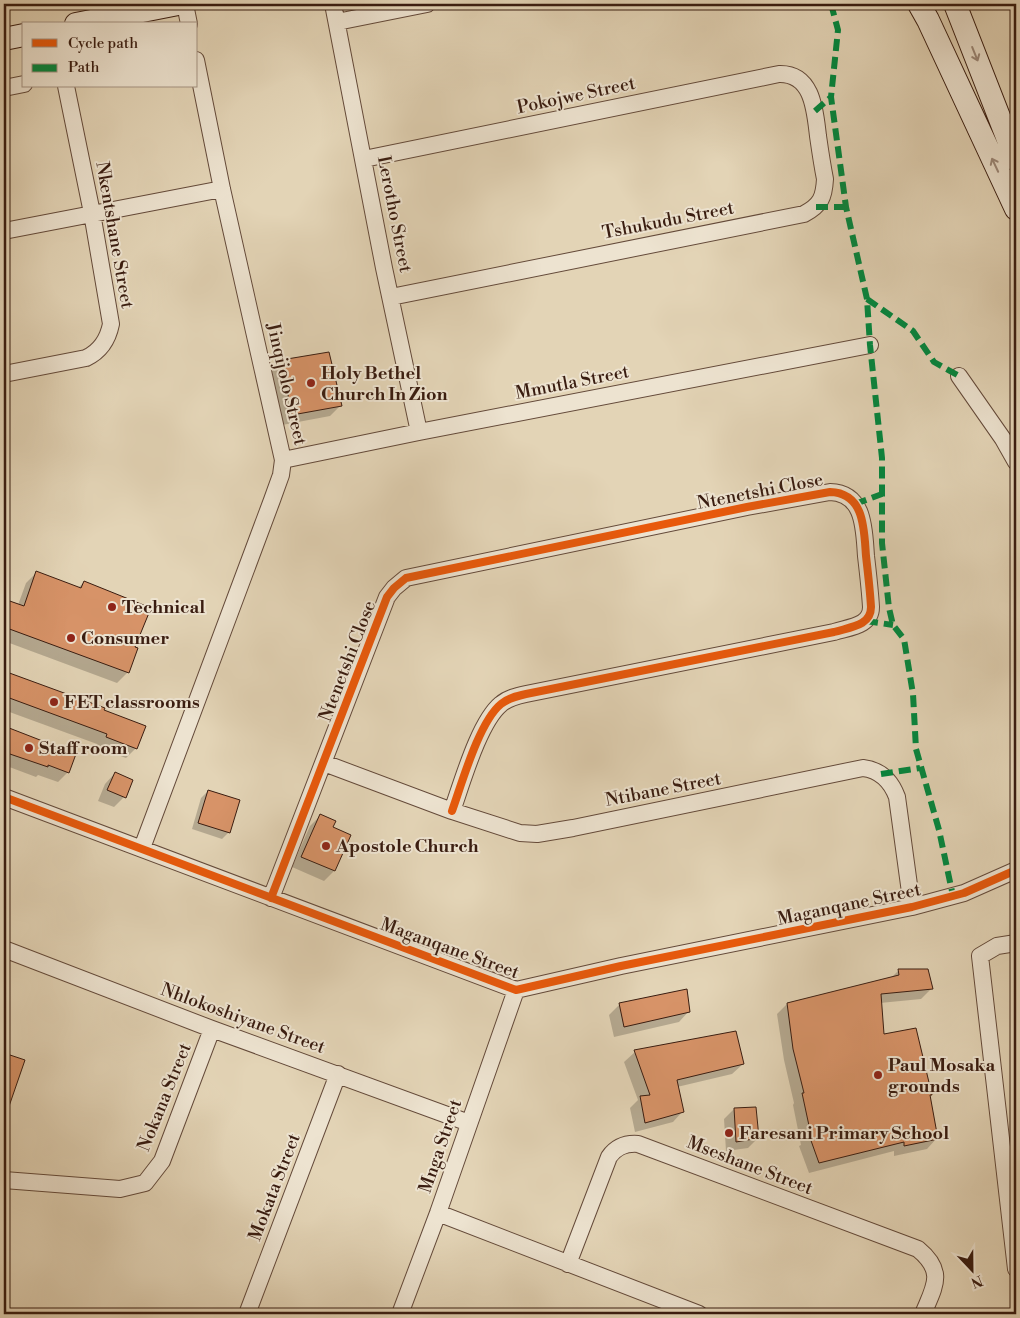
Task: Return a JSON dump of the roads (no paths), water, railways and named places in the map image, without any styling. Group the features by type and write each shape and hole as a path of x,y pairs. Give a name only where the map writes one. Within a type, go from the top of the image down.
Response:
{"street":[{"path":"86,22 178,4"},
{"path":"185,4 189,22"},
{"name":"Lerotho Street","path":"332,4 418,432"},
{"path":"337,22 427,4"},
{"path":"919,4 1016,209"},
{"path":"955,4 1016,160"},
{"path":"4,39 22,34"},
{"name":"Jinqijolo Street","path":"142,848 272,500 281,475 283,460 222,189 198,70"},
{"name":"Pokojwe Street","path":"364,159 779,74 790,74 796,77"},
{"name":"Tshukudu Street","path":"391,297 804,214 810,211 816,207 822,198 825,179 811,96 804,84 796,77"},
{"path":"4,88 22,84"},
{"name":"Nkentshane Street","path":"4,374 86,358 96,353 105,342 111,324 92,213 66,88"},
{"path":"4,231 222,189"},
{"name":"Mmutla Street","path":"283,460 418,432 870,345"},
{"path":"959,376 1003,439 1016,462"},
{"name":"Ntenetshi Close","path":"271,898 387,597 406,578 738,509 830,492 842,494 854,504 862,519 872,606 871,614 866,621 834,632 510,698 499,705 485,724 452,811"},
{"name":"Ntibane Street","path":"324,763 452,811 520,834 536,834 863,768 872,769 881,774 890,783 897,797 912,907"},
{"name":"Maganqane Street","path":"4,796 516,990 621,966 912,907 964,893 1016,870"},
{"path":"1016,943 997,946 980,956 1016,1269"},
{"name":"Nhlokoshiyane Street","path":"4,950 212,1030 338,1074 469,1123"},
{"name":"Mnga Street","path":"400,1314 438,1213 516,990"},
{"name":"Nokana Street","path":"4,1180 120,1189 145,1183 162,1161 212,1030"},
{"name":"Mokata Street","path":"247,1314 338,1074"},
{"name":"Mseshane Street","path":"568,1264 609,1157 619,1147 628,1144 638,1144 918,1249 932,1263 936,1274 935,1284 922,1314"},
{"path":"438,1213 699,1314"}],"place":[{"name":"Holy Bethel Church In Zion","path":"311,383"},
{"name":"Technical","path":"112,607"},
{"name":"Consumer","path":"71,638"},
{"name":"FET classrooms","path":"54,702"},
{"name":"Staff room","path":"29,748"},
{"name":"Apostole Church","path":"326,846"},
{"name":"Paul Mosaka grounds","path":"878,1075"},
{"name":"Faresani Primary School","path":"729,1133"}]}
